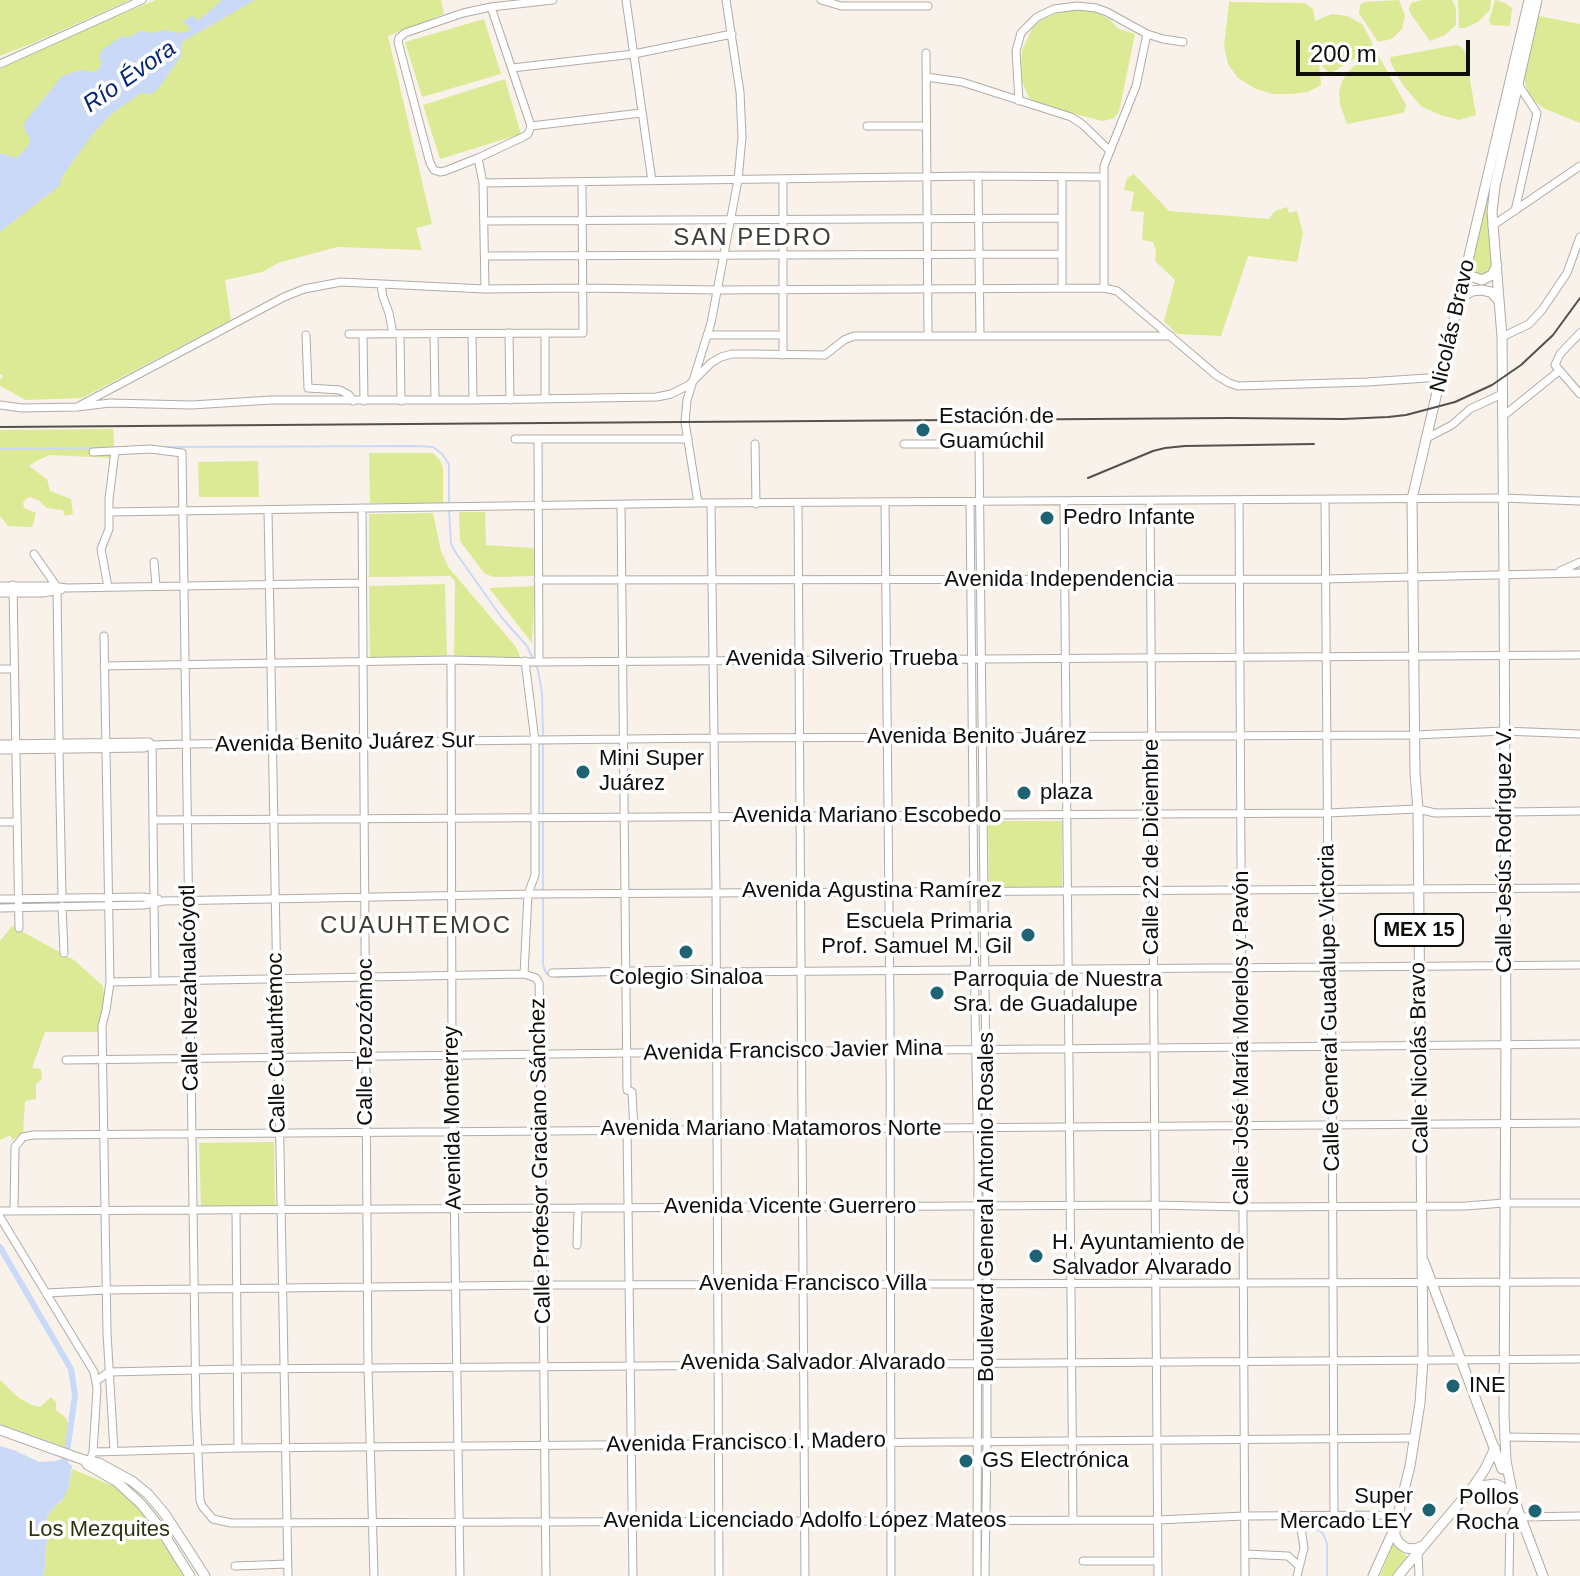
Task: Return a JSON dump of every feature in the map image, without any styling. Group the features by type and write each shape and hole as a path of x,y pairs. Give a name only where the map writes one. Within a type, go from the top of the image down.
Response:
{"main road":[{"name":"MEX 15","path":"1508,111 1529,0"},
{"name":"MEX 15","path":"1508,111 1518,84 1537,0"},
{"name":"Calle Jesús Rodríguez V.","path":"1508,111 1492,226 1502,337 1506,1045 1504,1437 1514,1500"},
{"name":"Nicolás Bravo","path":"1427,438 1479,214 1508,111"},
{"path":"1467,267 1471,276 1482,280 1492,275 1497,265"},
{"path":"1460,298 1476,290 1486,290 1495,295 1500,304"},
{"name":"Calle Nicolás Bravo","path":"1427,438 1412,499 1412,578 1418,809 1422,1255 1428,1283"},
{"path":"1420,1549 1406,1548 1399,1543 1395,1527 1420,1403 1428,1283"},
{"path":"1428,1283 1461,1359 1543,1576"},
{"name":"MEX 15","path":"1398,1576 1485,1469 1495,1449 1504,1414"},
{"path":"0,1430 89,1459 123,1475 148,1494 165,1514 205,1576"},
{"path":"89,1459 141,1504 190,1576"},
{"path":"1473,1487 1490,1483 1499,1485 1514,1500"},
{"path":"1373,1576 1395,1527"}],"street":[{"path":"0,64 142,0"},
{"path":"491,7 531,126 523,137 440,172 434,170 430,163 399,38 455,15 491,7 553,0"},
{"path":"626,0 652,181"},
{"path":"698,503 685,422 687,400 707,335 724,255 738,180 742,119 726,0"},
{"path":"821,0 841,6 928,6"},
{"path":"1019,101 1016,63 1019,40 1025,27 1044,13 1063,7 1087,6 1107,12 1147,34 1183,42"},
{"path":"512,68 634,54 732,34"},
{"path":"1104,288 1104,166 1136,86 1147,34"},
{"path":"926,53 928,335"},
{"path":"926,77 962,82 1076,119 1109,150"},
{"path":"1515,211 1537,113 1518,84"},
{"path":"531,126 641,113"},
{"path":"867,126 926,126"},
{"path":"478,158 483,183 485,289"},
{"path":"1492,226 1580,166"},
{"path":"978,176 980,335"},
{"path":"483,183 1103,177"},
{"path":"1062,178 1062,288"},
{"path":"783,179 783,355"},
{"path":"349,334 583,333 582,182"},
{"path":"484,221 1062,218"},
{"path":"1502,337 1529,324 1542,310 1567,273 1580,237"},
{"path":"485,256 1062,254"},
{"path":"77,407 296,292 341,282 485,289 1104,288 1115,289 1229,383 1249,387 1442,377"},
{"path":"381,285 396,334 401,401"},
{"path":"509,333 510,400"},
{"path":"545,333 545,399"},
{"path":"1502,417 1557,368 1560,354 1580,333"},
{"path":"363,334 364,401"},
{"path":"434,334 435,400"},
{"path":"472,334 473,400"},
{"path":"306,335 308,388 340,390 353,401"},
{"path":"707,335 783,335"},
{"path":"0,405 22,408 110,403 192,405 271,400 657,397 689,385 711,363 732,354 825,355 854,336 1171,336"},
{"path":"1557,368 1580,394"},
{"path":"671,394 687,400"},
{"path":"1427,438 1452,425 1470,409 1502,394"},
{"path":"515,439 688,439"},
{"path":"538,439 539,662"},
{"path":"755,444 756,504"},
{"name":"Boulevard General Antonio Rosales","path":"904,444 978,444 986,1049 982,1128"},
{"name":"Calle Nezahualcóyotl","path":"115,451 150,449 182,453 198,1449 200,1500 213,1519"},
{"path":"93,452 115,451 109,529 101,549 108,587"},
{"path":"109,512 698,503 1502,498 1580,501"},
{"name":"Calle José María Morelos y Pavón","path":"1239,500 1245,1576"},
{"name":"Calle General Guadalupe Victoria","path":"1325,500 1334,1516"},
{"name":"Calle 22 de Diciembre","path":"1150,501 1158,1576"},
{"name":"Boulevard General Antonio Rosales","path":"970,502 976,1049 982,1128 983,1362 987,1441 977,1576"},
{"path":"1064,502 1073,1520"},
{"path":"885,503 891,1576"},
{"path":"711,504 719,1576"},
{"path":"798,504 805,1576"},
{"path":"621,505 626,1053 627,1090 632,1092 628,1208 633,1576"},
{"name":"Calle Tezozómoc","path":"362,508 368,1368 374,1576"},
{"name":"Calle Cuauhtémoc","path":"268,510 288,1576"},
{"path":"34,554 57,589 64,953"},
{"path":"154,562 156,586"},
{"path":"1556,573 1580,562"},
{"name":"Avenida Independencia","path":"538,580 1325,579 1580,573"},
{"path":"0,586 57,589 362,583"},
{"path":"0,593 13,589"},
{"path":"13,589 19,928"},
{"path":"104,636 110,982 102,1026 109,1372 114,1451"},
{"name":"Avenida Silverio Trueba","path":"104,666 451,660 1580,655"},
{"name":"Avenida Monterrey","path":"451,660 452,1056 460,1576"},
{"name":"Calle Profesor Graciano Sánchez","path":"525,661 537,741 535,875 530,894 524,974 536,978 539,983 546,1576"},
{"path":"0,669 14,669"},
{"path":"1415,735 1504,731 1580,734"},
{"name":"Avenida Benito Juárez","path":"537,741 1415,735"},
{"name":"Avenida Benito Juárez Sur","path":"152,745 537,741"},
{"path":"0,747 106,746 147,742 152,745 155,981"},
{"name":"Avenida Mariano Escobedo","path":"153,820 1240,814 1418,809 1435,813 1580,811"},
{"path":"0,822 17,822"},
{"name":"Avenida Agustina Ramírez","path":"0,899 62,902 716,891 1580,888"},
{"name":"Avenida Agustina Ramírez","path":"0,908 18,902"},
{"path":"552,973 1580,965"},
{"path":"110,982 524,974"},
{"name":"Avenida Francisco Javier Mina","path":"66,1060 1580,1044"},
{"name":"Avenida Mariano Matamoros Norte","path":"14,1211 15,1147 28,1135 1580,1123"},
{"name":"Avenida Vicente Guerrero","path":"0,1214 14,1211 1070,1205 1332,1207 1580,1203"},
{"path":"577,1245 578,1208"},
{"path":"236,1210 238,1448"},
{"path":"0,1214 88,1360 96,1381 89,1459"},
{"name":"Avenida Francisco Villa","path":"46,1293 542,1285 1580,1282"},
{"name":"Avenida Salvador Alvarado","path":"109,1372 804,1363 1580,1359"},
{"name":"Boulevard General Antonio Rosales","path":"983,1362 977,1441 985,1576"},
{"path":"96,1381 109,1372"},
{"path":"1504,1437 1580,1438"},
{"name":"Avenida Francisco I. Madero","path":"89,1459 114,1451 238,1448 1415,1438"},
{"name":"Calle Jesús Rodríguez V.","path":"1509,1576 1509,1522 1514,1500"},
{"name":"Avenida Licenciado Adolfo López Mateos","path":"213,1519 231,1523 891,1521 1397,1515"},
{"path":"1298,1572 1304,1548 1299,1516"},
{"path":"1521,1517 1580,1516"},
{"path":"1419,1576 1420,1549"},
{"path":"1245,1554 1288,1556 1298,1572"},
{"path":"1083,1561 1158,1561"},
{"path":"235,1566 287,1564"}],"green space":[{"path":"0,0 130,0 0,56"},
{"path":"156,0 441,0 444,14 388,36 432,224 416,228 422,250 337,247 278,263 262,272 225,280 231,320 82,398 26,400 0,386 3,376 0,374 0,69 84,29"},
{"path":"1399,0 1405,16 1402,29 1392,39 1378,42 1359,13 1360,5 1364,2"},
{"path":"1452,0 1456,8 1456,25 1445,35 1430,41 1410,13 1411,3"},
{"path":"1458,0 1491,0 1490,10 1478,22 1459,28"},
{"path":"1495,0 1512,8 1510,26 1491,25 1489,21"},
{"path":"1229,2 1305,3 1313,9 1315,21 1332,14 1347,16 1362,24 1373,47 1333,72 1328,72 1322,66 1317,42 1321,85 1308,92 1291,94 1273,94 1256,89 1238,78 1228,64 1224,46"},
{"path":"1069,9 1096,12 1119,29 1135,34 1119,112 1114,118 1102,121 1048,107 1029,98 1021,79 1022,50 1033,27 1044,18"},
{"path":"1539,16 1580,24 1580,123 1543,108 1531,98 1526,86 1525,64"},
{"path":"484,19 501,74 422,97 405,42"},
{"path":"1456,45 1465,51 1476,115 1459,120 1421,106 1402,84 1390,61 1391,57"},
{"path":"1378,55 1406,105 1405,110 1403,113 1347,124 1340,104 1342,81 1356,64"},
{"path":"505,79 521,134 440,159 423,105"},
{"path":"1134,174 1169,211 1269,219 1275,211 1287,207 1289,213 1297,211 1303,233 1297,262 1248,256 1221,336 1177,334 1164,321 1175,280 1155,261 1153,242 1142,240 1144,212 1131,211 1134,192 1124,190 1127,178"},
{"path":"1486,200 1493,266 1483,276 1475,274 1471,266"},
{"path":"113,429 113,458 50,455 29,466 47,479 50,491 71,499 73,514 65,516 63,510 47,508 29,497 23,502 24,508 36,513 32,527 8,526 0,516 0,430"},
{"path":"369,453 433,453 443,468 443,503 370,503"},
{"path":"258,461 259,497 199,497 198,462"},
{"path":"459,512 485,512 486,545 534,548 536,576 493,577 484,573 460,541"},
{"path":"433,513 441,551 449,568 516,647 522,662 454,660 455,581 450,576 369,577 369,514"},
{"path":"445,584 447,659 370,660 369,586"},
{"path":"535,586 532,643 489,588"},
{"path":"988,821 1062,821 1062,887 989,887"},
{"path":"12,926 74,960 103,986 105,1005 101,1032 45,1032 32,1068 41,1069 42,1079 36,1084 36,1099 25,1101 23,1134 12,1140 11,1135 0,1140 0,941"},
{"path":"274,1142 275,1205 201,1207 199,1143"},
{"path":"0,1380 19,1398 32,1405 40,1407 51,1397 56,1402 56,1410 66,1418 69,1426 65,1447 0,1424"},
{"name":"Los Mezquites","path":"72,1469 121,1489 149,1517 183,1576 43,1576 51,1529 46,1518 61,1502 69,1486"},
{"path":"1394,1542 1402,1553 1411,1558 1396,1576 1380,1576"}],"water":[{"name":"Río Évora","path":"222,0 255,0 182,42 181,56 158,89 151,94 141,93 111,114 63,175 59,186 0,232 0,153 16,158 28,146 30,139 24,123 62,76 80,70 96,72 102,64 99,58 102,50 122,36 128,37 141,31 190,31 182,21 192,16 199,20"},
{"path":"0,1446 39,1462 63,1458 72,1466 64,1498 46,1518 51,1528 43,1576 0,1576"}],"waterway":[{"path":"166,447 433,447 449,464 449,504"},
{"path":"0,449 108,448"},
{"path":"449,510 451,544 456,553 502,618 527,646 538,670 543,735"},
{"path":"543,742 543,815"},
{"path":"543,822 543,891"},
{"path":"543,898 543,965 546,973 556,977 591,976"},
{"path":"629,977 708,978"},
{"path":"0,1247 71,1369 75,1395 66,1459"},
{"path":"1307,1525 1322,1532 1325,1538 1327,1576"}],"railway":[{"path":"0,427 1388,417 1455,402 1492,385 1521,365 1553,335 1580,298"},
{"path":"1088,478 1165,448 1314,444"}],"place":[{"name":"Estación de Guamúchil","path":"923,430"},
{"name":"Pedro Infante","path":"1047,518"},
{"name":"Mini Super Juárez","path":"583,772"},
{"name":"plaza","path":"1024,793"},
{"name":"Escuela Primaria Prof. Samuel M. Gil","path":"1028,935"},
{"name":"Colegio Sinaloa","path":"686,952"},
{"name":"Parroquia de Nuestra Sra. de Guadalupe","path":"937,993"},
{"name":"H. Ayuntamiento de Salvador Alvarado","path":"1036,1256"},
{"name":"INE","path":"1453,1386"},
{"name":"GS Electrónica","path":"966,1461"},
{"name":"Super Mercado LEY","path":"1429,1510"},
{"name":"Pollos Rocha","path":"1535,1511"}],"district":[{"name":"SAN PEDRO","path":"753,238"},
{"name":"CUAUHTEMOC","path":"416,926"}]}
